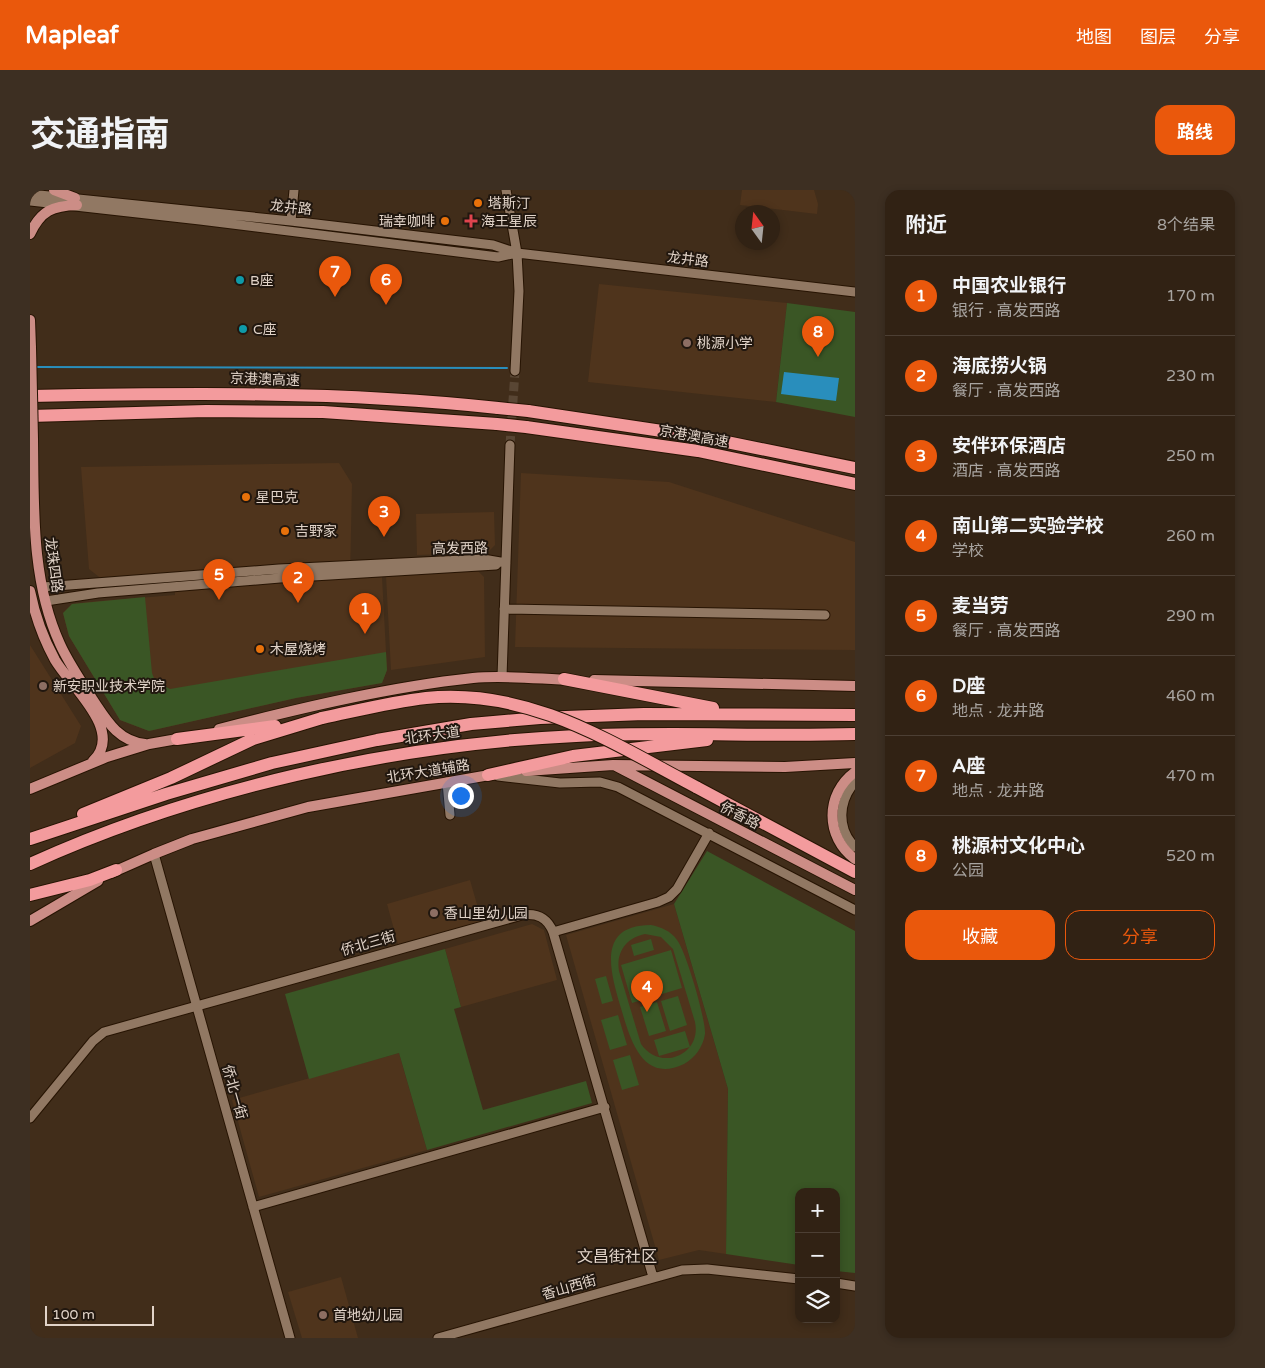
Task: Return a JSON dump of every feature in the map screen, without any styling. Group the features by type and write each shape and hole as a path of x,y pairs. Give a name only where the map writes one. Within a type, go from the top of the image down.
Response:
{"highway":[{"name":"京港澳高速","path":"30,396 210,392 338,396 498,408 702,436 855,468"},
{"name":"京港澳高速","path":"30,416 206,411 323,412 497,424 698,452 855,484"},
{"path":"564,679 740,713"},
{"path":"176,739 322,718 428,698 466,697 517,704 568,720 855,872"},
{"name":"北环大道","path":"34,837 166,794 253,769 377,740 470,724 540,718 740,713 855,715"},
{"path":"34,837 105,803 171,778 253,739 322,718"},
{"name":"北环大道","path":"30,864 99,835 176,809 279,780 385,757 472,744 540,738 635,734 855,734"},
{"path":"488,775 573,756 749,735"},
{"path":"30,895 90,880 116,870"}],"main road":[{"path":"54,190 76,202"},
{"path":"30,234 40,218 52,208 76,202"},
{"name":"龙珠四路","path":"30,320 35,520 46,601 64,652 108,722 126,740 146,745"},
{"path":"30,590 43,587"},
{"name":"龙珠四路","path":"30,590 31,604 55,661 100,726 104,736 100,755 91,763"},
{"path":"31,604 46,601"},
{"path":"30,789 91,763 146,745 252,720 438,683 502,677 654,684 855,686"},
{"name":"北环大道辅路","path":"30,921 116,870 154,854 227,829 308,807 488,775 613,764 776,767 855,763"},
{"name":"侨香路","path":"613,764 855,890"},
{"path":"855,772 838,791 832,811 832,822 839,841 855,859"}],"street":[{"path":"291,221 294,190"},
{"path":"506,190 517,252 519,291 515,371"},
{"name":"龙井路","path":"30,194 76,202 498,257 517,252"},
{"name":"龙井路","path":"30,202 76,202 291,221 494,246 517,252 855,292"},
{"path":"502,677 510,445"},
{"name":"高发西路","path":"43,587 330,566 483,560 506,563"},
{"name":"高发西路","path":"46,601 138,589 333,574 483,567 506,563"},
{"path":"504,609 825,615"},
{"path":"488,775 560,783 609,784 710,833 855,910"},
{"path":"447,782 450,815"},
{"path":"855,782 844,798 842,816 845,830 855,847"},
{"path":"653,1277 553,932 658,902 669,896 677,889 710,833"},
{"name":"侨北一街","path":"154,854 290,1338"},
{"name":"侨北三街","path":"30,1118 99,1035 110,1029 522,915 531,914 544,918 553,932"},
{"path":"253,1206 605,1107"},
{"name":"香山西街","path":"438,1338 653,1277 698,1268 795,1279"},
{"path":"840,1284 855,1286"}],"shaded area":[{"path":"742,190 814,190 818,204 817,214 780,210 780,205 740,205"},
{"name":"桃源小学","path":"599,284 787,303 776,402 588,382"},
{"path":"339,463 352,484 350,578 382,577 387,670 382,683 296,698 149,731 120,720 69,636 63,613 72,604 175,595 174,576 103,580 89,569 81,467"},
{"path":"521,473 669,482 855,542 855,650 515,647"},
{"path":"494,512 495,545 487,553 417,555 416,514"},
{"path":"478,571 484,577 485,657 391,670 386,576"},
{"name":"新安职业技术学院","path":"30,645 81,726 75,743 30,768"},
{"name":"香山里幼儿园","path":"470,880 482,922 398,944 387,904"},
{"path":"674,904 728,1089 726,1254 699,1250 659,1260 566,935"},
{"path":"532,924 544,930 557,980 461,1007 445,949"},
{"path":"399,1053 427,1150 259,1197 232,1100"},
{"name":"首地幼儿园","path":"341,1277 358,1338 302,1338 288,1292"}],"green space":[{"path":"787,303 855,312 855,417 776,402"},
{"path":"145,597 152,673 155,681 170,689 386,652 387,670 382,683 296,698 149,731 120,720 69,636 63,613 72,604"},
{"path":"707,851 855,931 855,1273 840,1271 840,1188 795,1188 795,1264 726,1254 728,1089 674,904"},
{"path":"651,925 666,930 675,937 685,957 699,1001 705,1034 702,1043 698,1052 688,1062 669,1069 657,1068 647,1062 639,1053 628,1029 616,992 611,965 615,941 622,933 634,927","holes":["645,934 661,937 673,949 695,1022 695,1034 692,1043 686,1051 678,1056 668,1058 658,1057 641,1044 618,964 621,952 632,939"]},
{"path":"651,939 654,950 634,956 631,945"},
{"path":"445,949 461,1007 454,1009 483,1110 586,1081 592,1103 427,1150 399,1053 309,1079 285,994"},
{"path":"671,950 682,988 632,1003 621,965"},
{"path":"606,976 613,1001 602,1004 595,979"},
{"path":"678,996 687,1025 670,1031 661,1001"},
{"path":"657,1002 666,1031 649,1036 640,1007"},
{"path":"618,1015 627,1045 610,1050 601,1020"},
{"path":"685,1031 690,1047 659,1056 654,1040"},
{"path":"630,1055 639,1085 622,1090 613,1060"}],"water":[{"path":"784,372 839,378 836,401 781,394"}],"waterway":[{"path":"35,367 507,368"}],"tunnel":[{"path":"510,445 515,371"}],"place":[{"name":"塔斯汀","path":"478,203"},
{"name":"瑞幸咖啡","path":"445,221"},
{"name":"海王星辰","path":"471,221"},
{"name":"B座","path":"240,280"},
{"name":"A座","path":"335,297"},
{"name":"D座","path":"386,305"},
{"name":"C座","path":"243,329"},
{"name":"桃源小学","path":"687,343"},
{"name":"桃源村文化中心","path":"818,357"},
{"name":"星巴克","path":"246,497"},
{"name":"吉野家","path":"285,531"},
{"name":"安伴环保酒店","path":"384,537"},
{"name":"麦当劳","path":"219,600"},
{"name":"海底捞火锅","path":"298,603"},
{"name":"中国农业银行","path":"365,634"},
{"name":"木屋烧烤","path":"260,649"},
{"name":"新安职业技术学院","path":"43,686"},
{"name":"香山里幼儿园","path":"434,913"},
{"name":"南山第二实验学校","path":"647,1012"},
{"name":"首地幼儿园","path":"323,1315"}],"district":[{"name":"文昌街社区","path":"617,1256"}]}
